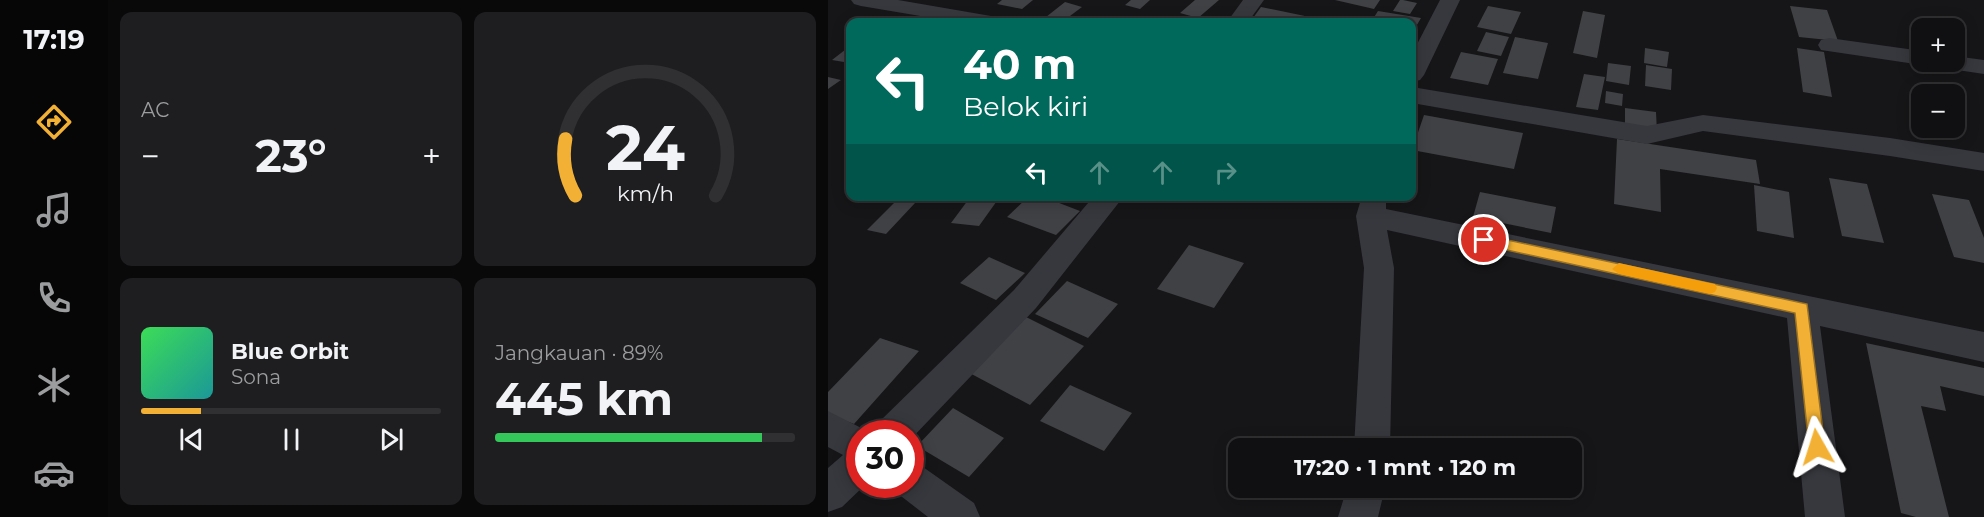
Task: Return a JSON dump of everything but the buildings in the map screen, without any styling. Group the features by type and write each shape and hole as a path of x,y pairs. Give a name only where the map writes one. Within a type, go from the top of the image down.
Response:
{"street":[{"path":"861,0 934,6 977,18"},
{"path":"1240,18 1254,0"},
{"path":"1416,67 1450,0"},
{"path":"1829,45 1911,56"},
{"path":"1965,65 1984,67"},
{"path":"1416,97 1647,135 1663,134 1691,124 1703,123 1890,147 1984,162"},
{"path":"906,420 1025,299 1106,201"},
{"path":"1373,438 1379,268 1373,206 1802,308 1984,347"},
{"path":"1802,308 1825,517"},
{"path":"828,428 846,438"},
{"path":"828,493 846,477"},
{"path":"924,490 960,517"},
{"path":"1358,517 1363,498"}],"slow traffic":[{"path":"1619,269 1710,288"}],"route":[{"path":"1484,240 1802,308 1817,447"}]}
